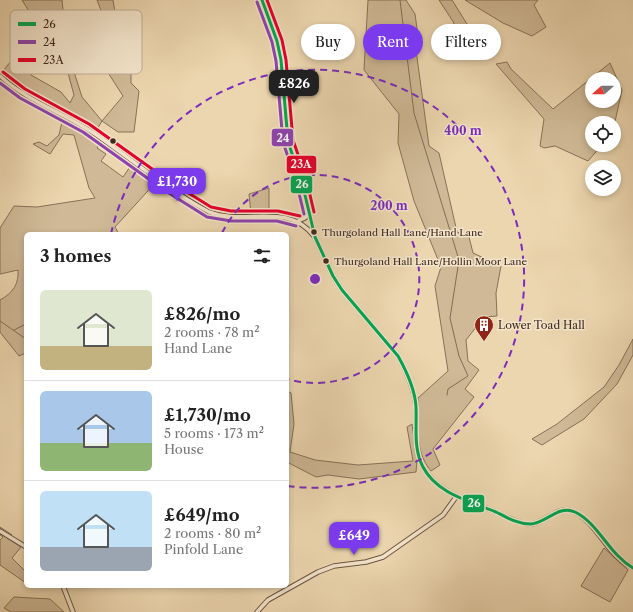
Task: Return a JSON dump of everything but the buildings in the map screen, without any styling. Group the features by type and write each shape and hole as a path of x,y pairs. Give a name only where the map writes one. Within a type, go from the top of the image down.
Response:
{"street":[{"path":"262,0 277,41 281,60 288,141 301,180 315,237 333,276 342,290 398,356 402,364 414,398 417,449 423,466 438,484 456,497 516,522 529,524 538,523 560,510 575,512 620,560 633,568"},
{"path":"0,76 7,83 97,136 128,159 209,212 224,217 269,216 294,219 303,224 315,237"},
{"path":"298,222 305,218 309,213"},
{"path":"257,612 268,600 318,572 334,566 366,562 383,557 443,515 456,497"},
{"path":"0,531 24,546"},
{"path":"64,588 73,612"}],"shaded area":[{"path":"22,0 62,0 63,10 28,10"},
{"path":"97,0 113,0 115,10 101,10"},
{"path":"368,0 406,0 415,14 416,24 367,24"},
{"path":"439,0 452,0 467,24 454,23"},
{"path":"465,0 538,0 534,5 546,27 532,36 503,23"},
{"path":"365,60 417,60 429,146 439,153 457,232 469,237 473,253 501,266 496,293 497,316 484,317 466,340 468,361 479,370 465,389 474,397 433,449 440,465 431,471 419,446 418,398 448,371 435,286 441,267 414,201 398,143 399,114 364,70"},
{"path":"10,62 10,74 31,74 61,92 70,103 74,95 68,74 75,74 82,97 102,121 96,131 88,128 86,132 101,141 97,148 106,154 101,161 123,177 132,164 157,181 115,227 118,232 24,232 24,354 19,356 0,332 0,300 14,288 18,270 0,274 0,228 14,206 37,207 95,198 89,188 74,135 63,134 50,154 33,144 39,142 47,146 59,135 64,113 8,81 2,72"},
{"path":"507,62 511,69 553,109 585,83 585,108 618,108 616,116 585,116 585,152 596,152 589,160 555,146 544,148 540,146 544,119 496,64"},
{"path":"610,63 614,72 599,72"},
{"path":"109,74 131,74 131,83 139,91 134,132 118,132 102,121 123,96"},
{"path":"269,188 269,214 251,214 249,194"},
{"path":"633,339 633,355 617,384 584,419 542,445 532,439 557,424 604,387 619,365"},
{"path":"289,392 291,393 294,424 290,452 315,460 358,465 413,461 407,427 412,424 417,459 416,472 359,479 328,475 316,477 289,463"},
{"path":"0,527 12,535 7,538 21,547 12,558 24,570 24,582 0,565 0,540 3,537 0,535"},
{"path":"604,548 628,570 610,602 581,586"},
{"path":"14,597 50,599 64,612 11,612 4,608"}],"waterway":[{"path":"400,0 414,113 459,260 450,318 459,356 468,376 448,389 447,395"},
{"path":"0,321 24,338"},
{"path":"14,330 24,325"}],"transit line":[{"name":"26","path":"262,0 277,41 281,60 288,141 305,195 315,237 333,276 342,290 398,356 404,368 410,381 415,400 416,437 418,452 423,467 437,484 455,496 496,512 516,522 525,524 536,523 563,510 575,512 590,523 617,555 633,568"},
{"name":"23A","path":"267,0 282,40 286,60 293,140 306,178 314,212"},
{"name":"24","path":"257,2 272,42 276,61 283,142 296,181 304,214"},
{"name":"23A","path":"3,72 25,89 89,124 169,181 211,207 231,211 278,211 300,216"},
{"name":"24","path":"0,83 20,98 83,132 164,190 207,217 231,221 277,221 296,226"}],"place":[{"name":"Thurgoland Hall Lane/Hand Lane","path":"314,232"},
{"name":"Thurgoland Hall Lane/Hollin Moor Lane","path":"326,261"},
{"name":"Lower Toad Hall","path":"484,342"}]}
